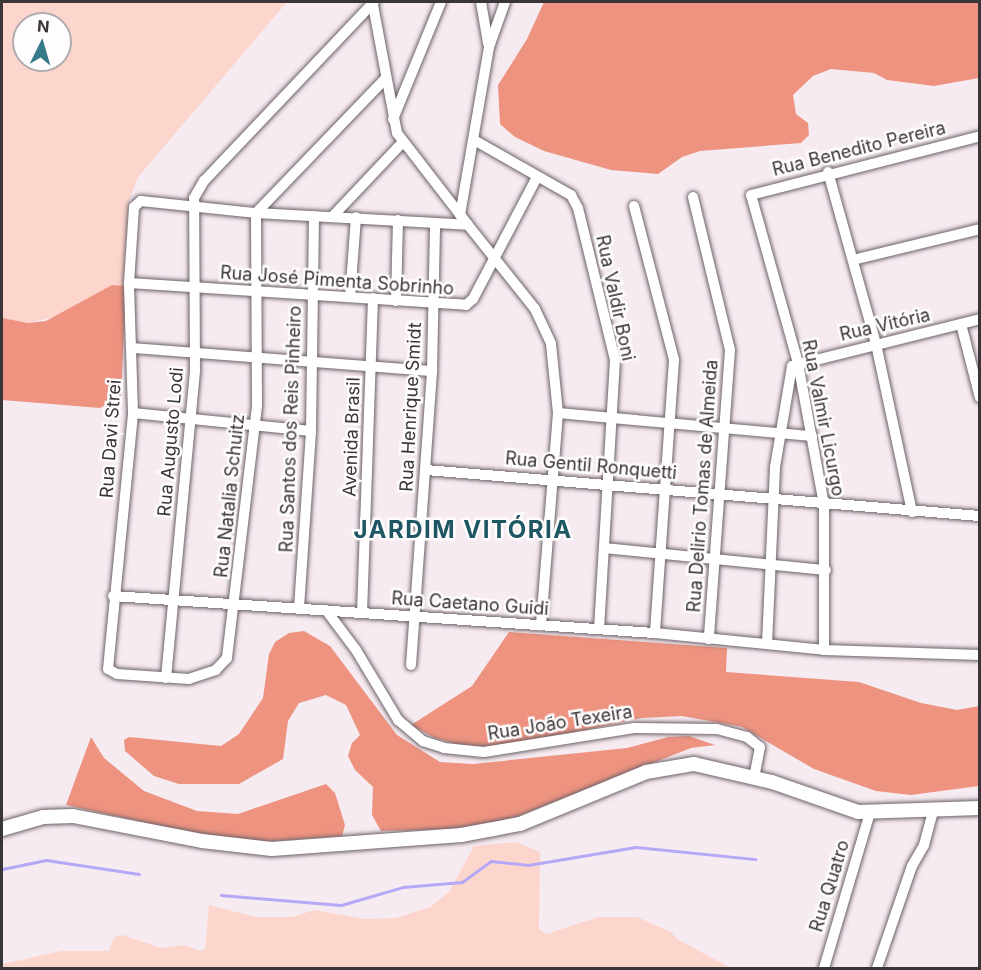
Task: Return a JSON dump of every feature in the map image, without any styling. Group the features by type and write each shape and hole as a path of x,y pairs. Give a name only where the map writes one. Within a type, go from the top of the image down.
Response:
{"street":[{"path":"393,119 441,2"},
{"path":"481,2 489,47"},
{"path":"460,215 489,47 505,2"},
{"path":"374,3 384,79 393,119 402,142 545,325 551,344 558,413 555,478 541,625"},
{"path":"374,3 204,181 192,207 256,213 468,225"},
{"path":"256,213 384,79"},
{"name":"Rua Benedito Pereira","path":"752,198 755,191 980,136"},
{"name":"Rua Valdir Boni","path":"474,140 571,195 578,208 614,351 599,629"},
{"path":"332,217 402,142"},
{"path":"828,172 876,344 912,512"},
{"name":"Rua José Pimenta Sobrinho","path":"129,283 373,298 432,304 470,303 537,177"},
{"name":"Rua Delirio Tomas de Almeida","path":"693,197 728,334 730,365 709,639"},
{"name":"Rua Valmir Licurgo","path":"752,198 798,363 824,505 826,570 824,650"},
{"name":"Rua Davi Strei","path":"111,672 107,658 133,413 133,348 129,283 134,207 141,201 192,207"},
{"path":"634,206 673,347 655,633"},
{"name":"Rua Augusto Lodi","path":"166,678 191,418 195,351 192,207"},
{"name":"Rua Natalia Schuitz","path":"111,672 166,678 198,677 224,663 234,602 255,425 258,355 256,213"},
{"name":"Rua Santos dos Reis Pinheiro","path":"299,608 314,359 314,216"},
{"path":"350,297 356,218"},
{"path":"396,301 398,220"},
{"name":"Rua Henrique Smidt","path":"411,665 432,371 435,223"},
{"path":"853,260 980,229"},
{"name":"Avenida Brasil","path":"362,613 373,298"},
{"name":"Rua Vitória","path":"798,363 980,319"},
{"path":"961,324 980,398"},
{"path":"133,348 314,359 432,371"},
{"path":"766,644 772,499 778,433 789,372 798,363"},
{"path":"133,413 311,431"},
{"path":"558,413 812,436"},
{"name":"Rua Gentil Ronquetti","path":"426,470 555,478 824,505 980,516"},
{"path":"604,548 826,570"},
{"name":"Rua Caetano Guidi","path":"113,596 234,602 415,618 655,633 824,650 980,655"},
{"name":"Rua João Texeira","path":"326,610 356,650 398,720 423,741 484,752 615,730 664,726 717,729 740,734 760,747 754,777"},
{"path":"2,829 43,818 73,816 202,842 272,849 308,848 496,830 527,822 665,766 712,765 754,777 824,803 870,813 980,808"},
{"path":"877,969 912,866 924,845 933,811"},
{"name":"Rua Quatro","path":"824,969 870,813"}],"shaded area":[{"path":"2,2 287,2 138,177 129,201 123,286 112,285 59,316 28,323 2,318"},
{"path":"544,2 979,2 979,78 934,86 887,80 874,73 831,69 813,76 793,95 796,114 808,123 809,135 801,143 700,151 682,157 658,174 611,170 544,151 515,137 500,124 498,85 527,39"},
{"path":"112,285 126,286 121,396 100,408 2,400 2,318 28,323 46,321"},
{"path":"304,631 330,646 397,735 440,762 473,764 627,748 668,737 689,736 715,745 691,748 511,819 464,829 381,831 372,815 373,787 355,770 348,756 352,743 360,735 346,705 326,695 299,703 288,721 283,759 239,784 179,784 154,776 125,751 124,740 129,737 221,746 239,734 263,698 269,654 275,642 289,633"},
{"path":"509,632 727,648 726,672 859,682 921,703 957,710 979,706 979,786 911,795 876,791 814,769 742,727 682,716 642,718 498,748 460,745 435,738 411,725 472,686"},
{"path":"91,737 104,758 144,791 197,811 238,814 326,784 335,793 345,825 342,836 261,842 219,839 66,805"},
{"path":"516,842 540,852 539,929 546,934 599,917 637,917 671,932 677,939 731,968 2,968 2,964 61,951 109,951 114,937 123,935 161,948 184,945 201,951 205,949 209,905 256,917 293,917 314,910 365,919 396,918 430,907 449,892 474,846"}],"waterway":[{"path":"221,895 341,905 403,887 462,882 491,861 528,865 636,847 755,859"},
{"path":"2,869 46,860 139,874"}],"district":[{"name":"JARDIM VITÓRIA","path":"463,530"}]}
